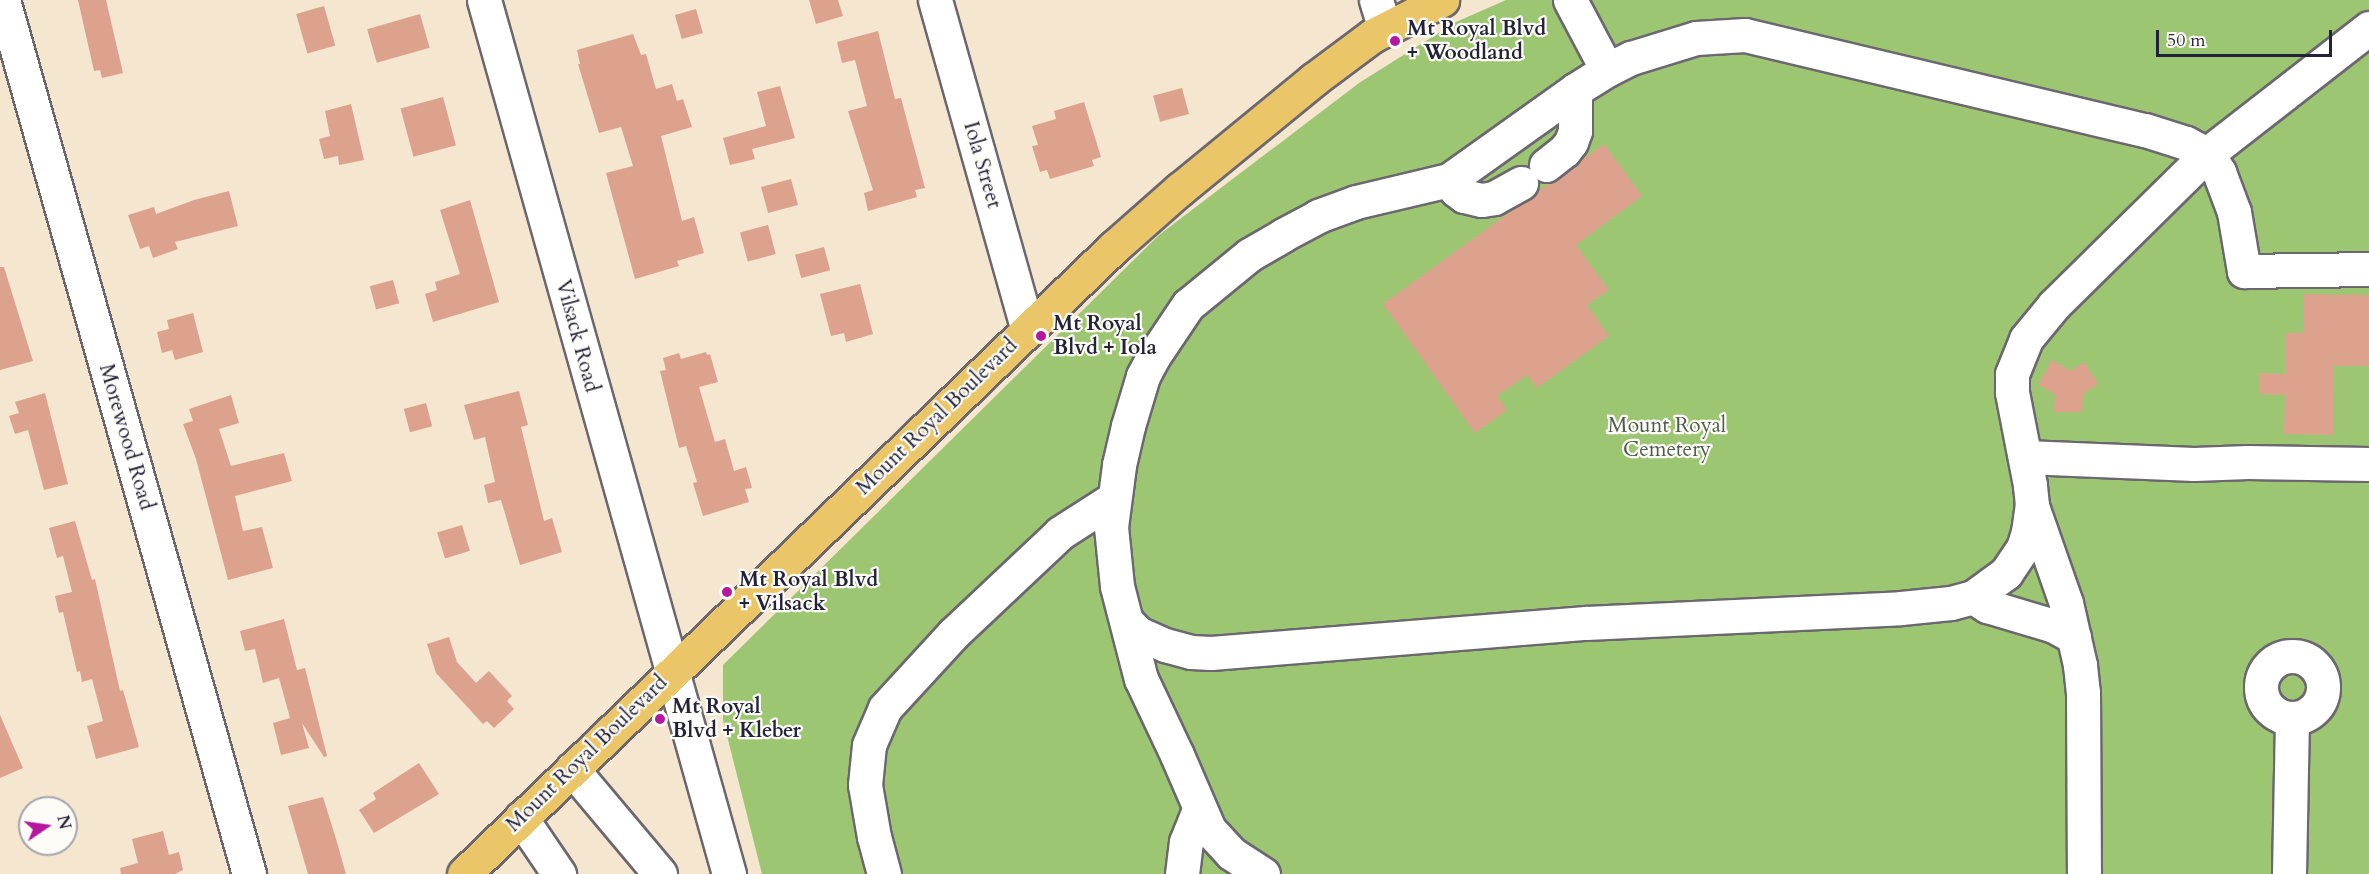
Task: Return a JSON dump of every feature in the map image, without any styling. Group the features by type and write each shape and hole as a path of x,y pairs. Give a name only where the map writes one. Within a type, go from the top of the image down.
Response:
{"main road":[{"name":"Mount Royal Boulevard","path":"464,874 1028,330 1180,189 1312,80 1380,15 1442,0"}],"street":[{"name":"Morewood Road","path":"3,0 249,874"},
{"name":"Vilsack Road","path":"484,0 729,874"},
{"name":"Iola Street","path":"935,0 1028,330"},
{"path":"1570,0 1607,70"},
{"path":"2084,874 2083,692 2074,637 2056,571 2032,505 2012,392 2012,374 2026,339 2054,305 2207,154 2369,28"},
{"path":"1263,874 1231,853 1209,829 1198,810 1177,754 1141,679 1117,586 1111,526 1113,499 1128,426 1143,376 1171,328 1188,305 1249,255 1318,216 1356,202 1449,180 1575,90 1631,58 1696,38 1745,35 2180,140 2207,154 2219,172 2234,213 2244,271 2369,269"},
{"path":"1449,180 1464,196 1482,200 1494,198 1534,174 1564,151 1571,142 1575,131 1575,90"},
{"path":"2025,457 2194,464 2248,462 2369,464"},
{"path":"885,874 874,837 865,785 869,745 885,708 945,642 1052,540 1113,499"},
{"path":"1127,622 1138,633 1165,645 1191,652 1211,653 1586,623 1901,608 1951,603 1973,597 1995,583 2017,560 2028,532 2032,505"},
{"path":"1973,597 1987,606 2054,626 2074,637"},
{"path":"2289,874 2292,718"},
{"path":"572,769 660,874"},
{"path":"1182,874 1186,842 1198,810"},
{"path":"521,818 559,874"}],"green space":[{"name":"Mount Royal Cemetery","path":"1506,0 2369,0 2369,874 762,874 723,720 723,665 1159,235 1359,83 1456,22"}],"building":[{"path":"78,0 106,0 123,73 102,78 100,70 94,71"},
{"path":"809,0 838,0 843,16 816,24"},
{"path":"324,6 335,45 307,53 296,14"},
{"path":"696,9 703,33 682,39 675,15"},
{"path":"420,14 430,48 377,63 367,29"},
{"path":"878,31 895,99 901,98 925,188 915,190 917,197 868,211 864,193 873,190 848,111 867,106 855,60 842,63 837,42"},
{"path":"633,34 641,55 646,54 656,89 672,84 677,101 683,99 692,127 661,136 682,221 694,217 704,253 677,261 679,266 635,279 606,173 633,166 621,127 599,133 578,64 580,64 577,50"},
{"path":"780,86 795,138 752,149 755,159 730,165 723,138 766,126 757,92"},
{"path":"1182,88 1189,114 1160,122 1153,96"},
{"path":"443,97 456,145 413,157 400,108"},
{"path":"1084,102 1101,157 1092,160 1094,166 1050,179 1047,170 1040,172 1032,146 1038,145 1032,126 1056,119 1054,111"},
{"path":"351,104 364,160 339,165 338,156 324,159 319,139 330,136 325,111"},
{"path":"1604,144 1642,196 1576,245 1609,290 1587,305 1609,336 1537,388 1527,375 1497,396 1507,410 1475,433 1383,304"},
{"path":"791,179 798,205 768,213 761,187"},
{"path":"229,191 238,226 175,242 178,249 153,258 149,246 140,249 128,215 154,207 156,214 194,200"},
{"path":"470,200 499,302 433,322 425,294 437,290 435,282 460,274 440,210"},
{"path":"768,225 776,254 748,261 740,233"},
{"path":"824,247 830,270 801,278 795,255"},
{"path":"0,267 4,267 33,361 0,370"},
{"path":"393,280 399,303 376,309 370,286"},
{"path":"860,284 873,334 846,342 844,333 831,336 820,294"},
{"path":"2303,294 2369,295 2369,366 2334,366 2333,435 2284,434 2285,395 2259,394 2259,373 2285,374 2286,333 2303,333"},
{"path":"193,313 203,352 175,360 172,350 162,353 157,332 169,329 167,320"},
{"path":"706,352 707,355 710,354 718,382 699,387 715,442 725,439 734,471 746,467 752,488 745,489 749,502 703,516 693,483 697,482 686,446 679,448 660,371 666,370 663,358 679,353 681,359"},
{"path":"2052,360 2071,371 2084,362 2098,384 2083,394 2082,412 2054,412 2055,394 2038,385"},
{"path":"519,391 528,425 521,427 544,521 552,518 562,552 520,565 501,500 488,503 484,485 495,482 485,437 474,440 464,405"},
{"path":"45,393 68,484 44,490 28,430 15,434 9,416 19,413 15,402"},
{"path":"231,395 239,423 219,429 231,466 284,453 292,481 235,496 243,531 262,527 273,568 228,580 196,459 183,424 193,421 189,409"},
{"path":"426,403 432,426 410,432 404,409"},
{"path":"75,521 92,580 95,579 120,691 123,690 139,747 96,759 87,726 103,721 92,679 82,682 80,671 77,672 63,612 59,613 55,596 72,592 63,556 57,558 49,528"},
{"path":"462,525 470,551 445,558 437,533"},
{"path":"284,619 297,670 305,668 327,756 324,757 302,723 309,748 281,755 273,723 290,718 279,678 263,683 255,649 245,651 240,631"},
{"path":"449,637 457,662 476,683 489,671 512,696 507,701 514,709 494,728 487,721 483,724 436,673 427,644"},
{"path":"0,715 23,768 0,778"},
{"path":"419,763 439,794 374,833 359,810 376,799 373,793"},
{"path":"323,797 346,874 308,874 288,806"},
{"path":"163,831 169,855 179,852 183,870 175,874 121,874 120,868 138,863 132,839"}],"place":[{"name":"Mt Royal Blvd + Woodland","path":"1395,41"},
{"name":"Mt Royal Blvd + Iola","path":"1041,336"},
{"name":"Mt Royal Blvd + Vilsack","path":"727,592"},
{"name":"Mt Royal Blvd + Kleber","path":"660,719"}]}
